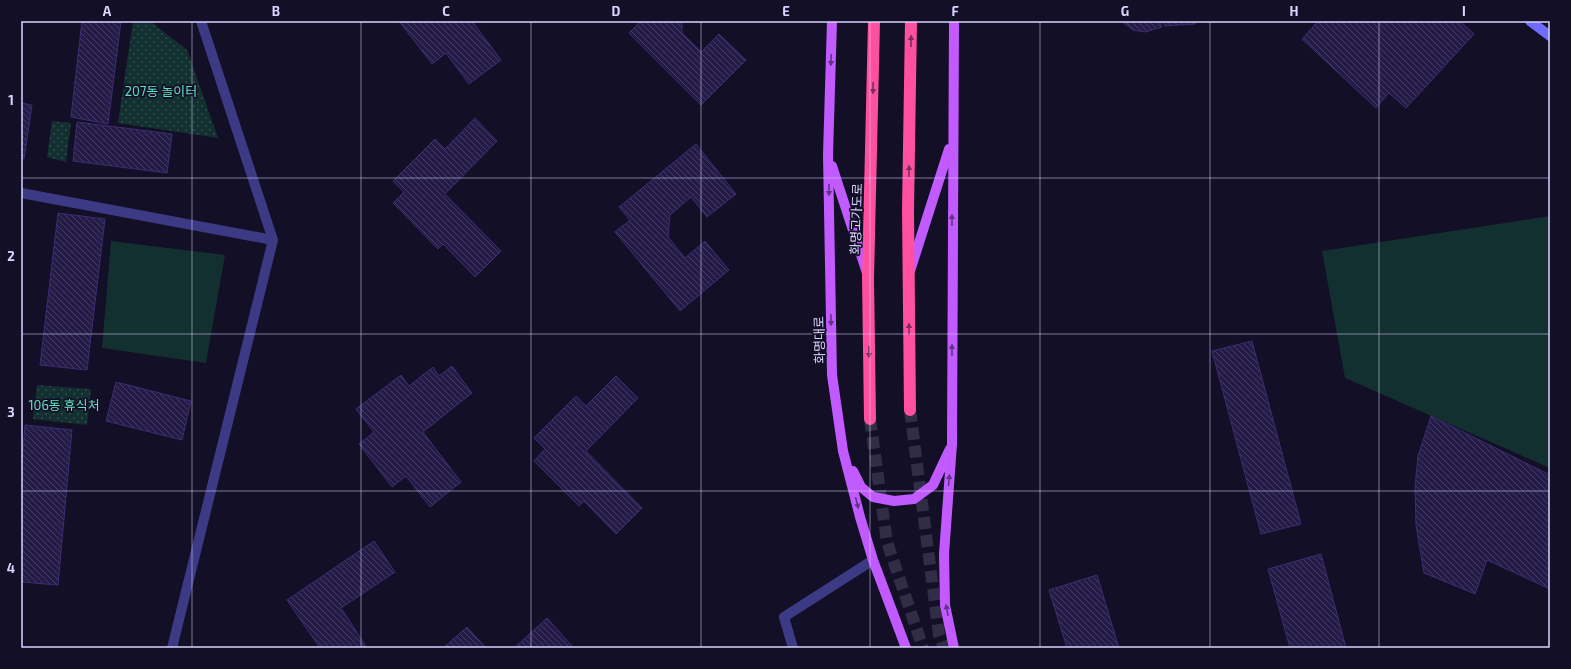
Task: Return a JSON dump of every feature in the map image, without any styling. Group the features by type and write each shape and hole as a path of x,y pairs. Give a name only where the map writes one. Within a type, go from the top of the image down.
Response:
{"highway":[{"name":"화명고가도로","path":"870,419 868,278 874,21"},
{"path":"910,410 908,210 911,21"}],"main road":[{"name":"화명대로","path":"832,21 828,155 832,375 843,451 860,517 873,560 906,648"},
{"path":"954,21 952,139 952,444 944,554 946,605 954,648"},
{"path":"1530,21 1550,36"},
{"path":"909,277 952,139"},
{"path":"828,155 868,278"},
{"path":"843,451 861,487 873,497 894,501 914,498 932,485 952,444"}],"street":[{"path":"172,648 273,240 201,21"},
{"path":"21,194 273,240"},
{"path":"793,648 784,617 873,560"}],"green space":[{"name":"207동 놀이터","path":"133,21 150,21 187,50 218,138 118,123"},
{"path":"52,121 71,123 66,162 47,157"},
{"path":"1550,216 1550,468 1345,378 1322,251"},
{"path":"111,241 225,255 206,363 102,348"},
{"name":"106동 휴식처","path":"37,385 91,389 87,425 33,419"}],"building":[{"path":"82,21 121,21 108,124 71,117"},
{"path":"399,21 472,21 501,60 469,84 446,53 432,64"},
{"path":"641,21 682,21 682,33 701,52 719,34 746,60 701,105 629,33"},
{"path":"1121,21 1159,21 1162,27 1145,32 1133,30"},
{"path":"1162,21 1196,21 1195,24 1165,26"},
{"path":"1318,21 1460,21 1474,34 1406,108 1389,93 1376,108 1302,39"},
{"path":"21,103 32,105 24,159 21,158"},
{"path":"475,118 497,141 445,194 501,251 475,277 443,244 438,249 393,203 404,192 393,181 435,139 445,149"},
{"path":"77,122 172,134 167,173 73,161"},
{"path":"696,144 736,194 707,217 691,197 670,215 668,237 685,258 705,241 729,270 680,311 615,232 630,220 619,207"},
{"path":"58,213 105,219 87,370 40,365"},
{"path":"1252,341 1301,524 1261,534 1212,351"},
{"path":"452,366 472,393 423,432 461,482 430,507 406,476 392,487 359,444 374,432 356,409 401,375 409,386 433,367 439,376"},
{"path":"616,376 638,398 586,451 642,508 616,534 584,501 579,506 534,461 545,449 534,438 576,396 586,406"},
{"path":"116,382 191,401 182,440 106,421"},
{"path":"1431,416 1550,475 1550,492 1548,496 1550,497 1550,589 1487,560 1475,594 1424,573 1416,525 1415,487 1418,456"},
{"path":"25,425 72,430 58,585 21,582 21,473"},
{"path":"374,541 395,572 341,608 367,648 320,648 287,600"},
{"path":"1321,554 1346,648 1290,648 1268,569"},
{"path":"1097,575 1119,648 1067,648 1049,590"},
{"path":"547,618 572,646 570,648 514,648"},
{"path":"467,627 486,648 443,648"}],"tunnel":[{"path":"910,410 939,635 944,648"},
{"path":"870,419 887,542 923,648"}]}
